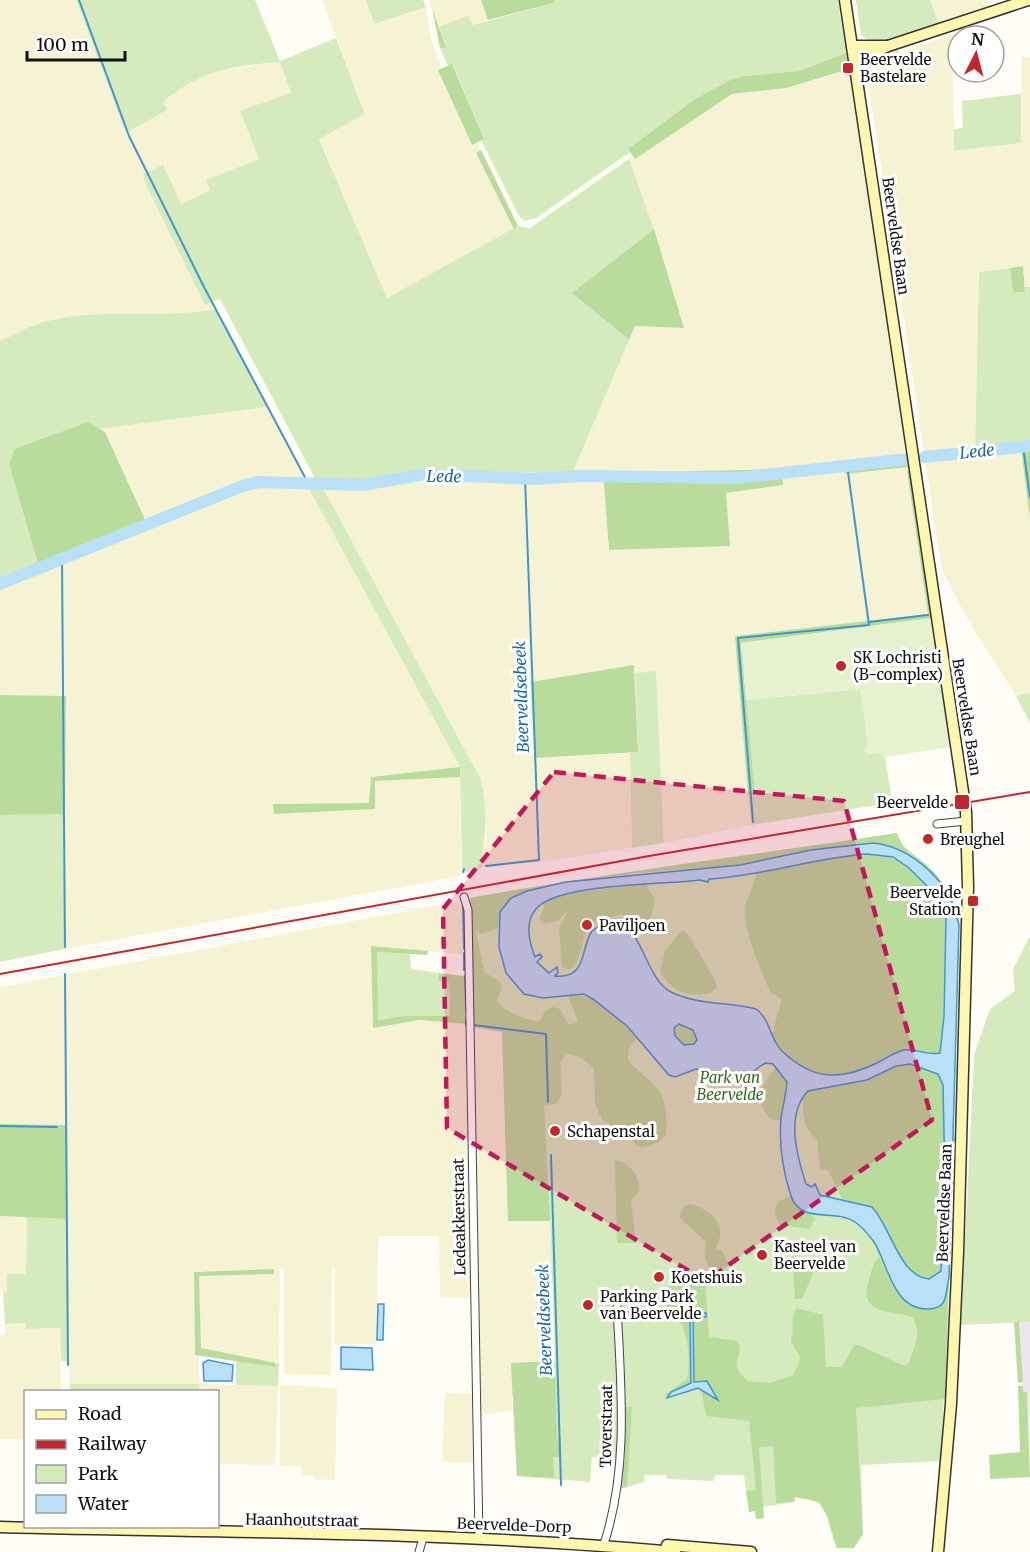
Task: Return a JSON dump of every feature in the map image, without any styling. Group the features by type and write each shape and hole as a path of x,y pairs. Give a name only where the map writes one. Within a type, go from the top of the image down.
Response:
{"main road":[{"name":"Beerveldse Baan","path":"845,0 966,821 968,887 958,1252 951,1404 938,1552"},
{"path":"855,62 888,46 1028,0"},
{"path":"852,46 888,46"},
{"name":"Haanhoutstraat","path":"0,1527 24,1528"},
{"name":"Haanhoutstraat","path":"38,1528 423,1538"},
{"name":"Beervelde-Dorp","path":"423,1538 637,1543 751,1552"},
{"name":"Beervelde-Dorp","path":"604,1544 626,1550 675,1552"}],"street":[{"path":"937,824 966,821"},
{"name":"Ledeakkerstraat","path":"464,897 468,922 479,1538"},
{"name":"Toverstraat","path":"604,1544 622,1459 617,1308"},
{"path":"419,1552 423,1538"}],"highlighted area":[{"path":"554,772 844,801 932,1120 706,1281 447,1128 443,909"}],"shaded area":[{"path":"0,0 76,0 126,133 167,110 163,102 184,85 211,72 280,61 291,93 260,159 207,180 210,190 181,204 143,174 145,183 205,305 213,302 216,309 189,314 102,316 38,324 0,341"},
{"path":"322,0 366,0 374,24 426,7 430,36 441,68 438,69 472,145 477,143 481,150 476,153 514,229 387,298 319,138 365,113"},
{"path":"429,0 481,0 488,20 472,25 468,16 439,26"},
{"path":"930,0 986,0 989,7 939,24"},
{"path":"946,36 946,84 953,84 955,151 1021,143 1022,56 1030,57 1030,287 1025,287 1023,266 979,272 975,448 924,452 867,74 876,61"},
{"path":"849,69 906,456 782,469 572,474 635,326 684,328 654,229 629,159 633,156 634,158 732,94 786,88"},
{"path":"267,407 305,479 249,480 146,522 105,432 99,429"},
{"path":"1021,449 1030,519 1030,693 1016,696 969,622 942,570 925,460"},
{"path":"844,467 845,474 908,467 928,614 736,636 751,825 664,843 656,671 635,673 634,665 535,758 630,753 632,848 540,862 483,867 480,863 486,839 486,815 480,778 322,486 367,487 426,477 526,482 603,480 609,550 729,546 726,493 783,485 783,474"},
{"path":"260,485 308,487 460,767 371,777 370,803 274,804 274,813 374,809 375,781 460,777 461,876 64,949 66,697 0,695 0,588 245,488"},
{"path":"455,902 462,905 463,954 371,947 373,1028 420,1020 465,1024 471,1298 440,1297 439,1236 378,1236 377,1344 334,1344 335,1268 332,1268 331,1375 284,1374 284,1269 280,1269 279,1361 276,1363 200,1348 199,1275 274,1274 197,1271 195,1355 199,1355 199,1384 278,1386 275,1465 219,1464 219,1390 199,1390 198,1384 70,1384 70,1366 67,1366 66,1125 0,1124 0,987"},
{"path":"472,1027 502,1032 508,1221 550,1221 555,1361 512,1363 512,1410 481,1416"},
{"path":"0,1216 27,1217 26,1274 7,1292 0,1292"},
{"path":"1019,1322 1030,1322 1030,1439 1027,1393 1023,1392"},
{"path":"26,1323 27,1329 60,1328 61,1390 24,1390 24,1439 0,1439 0,1335 5,1335 5,1324"},
{"path":"280,1385 337,1388 335,1480 314,1479 314,1475 302,1475 301,1466 280,1466"},
{"path":"445,1393 475,1394 476,1463 442,1462"}],"green space":[{"path":"76,0 255,0 280,61 336,38 365,114 319,139 387,298 518,226 530,228 629,159 654,229 572,293 629,340 572,474 445,470 361,481 316,480 220,299 205,305 145,183 143,174 163,165 181,204 210,190 206,180 259,159 240,111 291,93 280,62 232,68 190,83 163,102 167,110 126,133"},
{"path":"366,0 423,0 426,7 374,24"},
{"path":"481,0 554,0 554,3 488,20"},
{"path":"554,0 838,0 846,53 799,71 744,76 730,80 695,99 628,149 630,152 536,218 525,221 519,216 481,140 484,139 453,65 448,66 440,48 446,46 439,26 468,16 473,25 554,3"},
{"path":"856,0 930,0 939,24 888,40 868,39 861,35"},
{"path":"432,8 446,47 440,48"},
{"path":"897,47 899,53 876,61 867,74 870,59"},
{"path":"846,53 849,69 786,88 732,94 635,159 628,149 695,99 730,80 744,76 799,71"},
{"path":"452,64 484,139 472,145 438,70"},
{"path":"1021,94 1021,143 954,151 954,129 963,128 962,101"},
{"path":"481,150 518,226 514,229 476,153"},
{"path":"654,229 684,328 635,326 629,340 572,293"},
{"path":"1023,266 1025,292 1013,292 1010,268"},
{"path":"1010,268 1013,292 1025,292 1025,287 1030,287 1030,441 975,448 979,272"},
{"path":"216,309 267,407 99,429 88,422 9,464 38,564 0,580 0,341 33,326 58,319 102,314 172,313"},
{"path":"88,422 105,432 146,522 38,564 9,464 15,449"},
{"path":"1030,448 1030,519 1021,449"},
{"path":"906,456 908,467 845,474 843,463"},
{"path":"782,469 783,485 726,493 730,546 609,550 603,473"},
{"path":"907,471 909,471 932,618 741,643 755,793 748,794 735,636 928,614"},
{"path":"322,486 480,778 485,810 484,842 480,863 483,867 462,874 460,767 308,487"},
{"name":"SK Lochristi (B-complex)","path":"932,618 951,747 885,757 880,752 866,755 865,747 868,746 860,689 746,700 741,643"},
{"path":"634,665 638,752 535,758 531,682"},
{"path":"656,671 664,843 632,848 630,753 638,752 635,673"},
{"path":"861,689 869,746 866,754 880,752 885,757 892,800 877,805 751,825 748,794 755,793 746,700"},
{"path":"1030,693 1030,723 1016,696"},
{"path":"0,695 66,696 65,814 0,815"},
{"path":"460,767 460,777 375,781 375,809 274,814 273,804 369,803 371,777"},
{"path":"65,814 64,949 0,962 0,815"},
{"name":"Park van Beervelde","path":"897,833 904,847 925,863 942,883 955,908 959,909 951,1233 941,1461 861,1465 863,1534 854,1548 837,1548 822,1506 808,1498 795,1497 794,1502 762,1507 764,1518 756,1519 755,1511 749,1512 744,1475 715,1475 714,1481 667,1479 667,1475 645,1475 644,1482 620,1489 625,1458 592,1457 590,1482 517,1476 511,1363 555,1361 550,1221 508,1221 502,1032 472,1027 470,898"},
{"path":"897,833 902,844 940,880 955,908 938,882 898,848 873,843 811,850 740,865 638,873 544,886 511,898 500,912 498,928 482,934 476,931 484,972 500,982 502,987 497,1000 504,1008 516,1015 540,1021 545,1011 552,1007 560,1009 569,1025 578,1022 568,995 579,995 598,1002 623,1022 636,1039 629,1048 628,1061 655,1085 665,1108 666,1135 659,1142 643,1148 636,1145 621,1126 611,1125 602,1120 595,1104 592,1066 578,1056 567,1054 560,1062 562,1095 556,1104 544,1105 550,1221 508,1221 502,1032 472,1027 470,898 630,872"},
{"path":"879,854 902,862 923,880 933,892 946,918 940,1053 905,1052 886,1057 865,1069 847,1073 833,1074 809,1070 788,1057 772,1034 782,999 770,992 754,952 746,920 745,909 756,873 832,857"},
{"path":"646,884 655,900 651,917 637,926 621,914 596,921 585,935 578,960 569,970 562,967 559,928 569,910 557,921 545,924 539,918 544,908 543,903 563,894"},
{"path":"955,908 959,909 959,924"},
{"path":"682,930 688,934 715,980 717,987 711,993 695,995 681,992 675,989 660,972 665,951"},
{"path":"1030,936 1030,1322 961,1325 974,1055 990,1009 1015,991 1013,969"},
{"path":"371,946 428,951 427,955 377,952 378,1020 404,1016 450,1016 449,982 438,981 439,973 464,976 465,1024 420,1020 373,1028"},
{"path":"377,952 410,954 411,969 439,973 438,981 449,982 450,1016 404,1016 377,1020"},
{"path":"679,1024 693,1030 697,1040 694,1044 684,1045 675,1036 674,1028"},
{"path":"911,1064 938,1074 943,1085 946,1232 942,1247 941,1271 930,1279 919,1276 903,1261 873,1207 843,1201 828,1170 820,1169 817,1140 806,1127 803,1116 803,1095 808,1091 867,1080 896,1066"},
{"path":"776,1067 787,1082 781,1121 770,1119 760,1098 766,1080"},
{"path":"0,1124 66,1125 67,1219 0,1216"},
{"path":"615,1160 630,1167 638,1180 639,1191 631,1201 636,1243 617,1243"},
{"path":"791,1196 796,1205 815,1218 810,1229 780,1225 775,1214 776,1205"},
{"path":"692,1204 708,1212 719,1224 720,1236 716,1250 721,1250 728,1264 728,1273 718,1286 711,1284 713,1275 705,1259 706,1242 679,1217 685,1205"},
{"path":"27,1217 67,1219 67,1361 61,1361 60,1328 26,1329 26,1323 5,1324 3,1292 7,1292 7,1274 26,1274"},
{"path":"792,1256 812,1259 816,1267 802,1299 795,1299"},
{"path":"879,1257 893,1286 903,1298 944,1301 949,1278 945,1399 856,1408 863,1534 854,1548 837,1548 828,1518 819,1502 795,1497 794,1502 776,1503 773,1446 759,1447 764,1518 756,1519 755,1511 749,1512 746,1491 756,1490 749,1421 706,1416 701,1388 666,1397 664,1395 687,1379 688,1364 688,1351 682,1324 666,1316 666,1289 673,1280 705,1279 709,1337 737,1341 740,1346 737,1368 748,1381 770,1383 793,1375 800,1357 791,1339 793,1316 797,1308 823,1315 826,1367 842,1367 854,1345 903,1365 908,1364 917,1334 912,1317 887,1312 873,1306 868,1301 866,1293 868,1283 873,1266"},
{"path":"274,1269 274,1274 199,1276 201,1348 276,1363 275,1367 195,1355 194,1272"},
{"path":"1014,1322 1019,1322 1023,1382 1018,1383"},
{"path":"236,1361 274,1367 279,1361 278,1386 236,1385"},
{"path":"555,1361 557,1439 561,1439 561,1457 553,1457 554,1478 517,1476 511,1363"},
{"path":"70,1384 199,1384 199,1390 70,1390"},
{"path":"1018,1386 1023,1386 1023,1392 1027,1392 1030,1477 990,1479 989,1455 1020,1452"},
{"path":"624,1407 632,1407 627,1487 620,1489 625,1458"}],"water":[{"path":"873,843 886,845 910,856 932,873 941,884 954,907 959,924 949,1278 944,1301 940,1306 934,1308 917,1308 899,1294 874,1242 855,1222 838,1216 810,1213 796,1205 788,1187 781,1147 781,1118 787,1082 773,1064 766,1063 749,1075 733,1079 696,1069 675,1077 669,1075 627,1026 593,999 584,994 543,998 524,994 506,973 499,947 500,912 511,898 527,891 566,882 740,865 811,850","holes":["867,854 893,857 909,868 933,892 946,918 944,1016 940,1053 904,1050 852,1073 839,1075 816,1073 793,1061 782,1051 765,1018 756,1009 691,999 671,992 661,984 652,971 630,930 620,923 608,922 592,931 578,968 566,976 555,976 558,973 557,967 549,973 537,962 542,957 540,954 535,957 531,945 529,926 532,914 548,900 565,894 612,887 700,880 708,882 709,879","679,1024 693,1030 697,1040 694,1044 684,1045 675,1036 674,1028","910,1064 938,1074 943,1085 946,1232 942,1247 941,1271 929,1279 910,1270 872,1207 820,1195 815,1184 812,1187 806,1184 797,1149 795,1136 797,1112 808,1091 867,1080 896,1066"]},
{"path":"378,1304 384,1304 383,1340 377,1340"},
{"path":"621,1312 706,1313 706,1317 693,1317 694,1382 707,1381 718,1400 698,1388 667,1398 671,1392 691,1383 690,1317 622,1316"},
{"path":"341,1347 372,1348 373,1370 341,1369"},
{"path":"208,1360 233,1365 232,1381 204,1381 203,1363"}],"waterway":[{"path":"79,0 129,136 204,287 308,483"},
{"path":"1023,446 1030,497"},
{"name":"Lede","path":"925,457 1030,446"},
{"name":"Lede","path":"0,584 245,485 260,482 363,485 425,474 533,479 581,476 737,478 907,459"},
{"path":"753,822 738,638 869,625 848,472"},
{"name":"Beerveldsebeek","path":"486,866 539,860 525,478"},
{"path":"62,559 65,947"},
{"path":"869,622 928,615"},
{"name":"Beerveldsebeek","path":"463,904 464,949"},
{"name":"Beerveldsebeek","path":"464,953 464,970"},
{"path":"65,974 68,1365"},
{"name":"Beerveldsebeek","path":"465,976 466,1010"},
{"name":"Beerveldsebeek","path":"466,1019 466,1025"},
{"name":"Beerveldsebeek","path":"473,1025 546,1034 548,1102"},
{"path":"0,1126 57,1127"},
{"name":"Beerveldsebeek","path":"551,1155 561,1485"}],"railway":[{"path":"0,974 649,856 1030,792"}],"place":[{"name":"Beervelde Bastelare","path":"848,68"},
{"name":"SK Lochristi (B-complex)","path":"841,666"},
{"name":"Beervelde","path":"962,802"},
{"name":"Breughel","path":"928,839"},
{"name":"Beervelde Station","path":"973,901"},
{"name":"Paviljoen","path":"587,925"},
{"name":"Schapenstal","path":"555,1131"},
{"name":"Kasteel van Beervelde","path":"762,1255"},
{"name":"Koetshuis","path":"659,1277"},
{"name":"Parking Park van Beervelde","path":"588,1305"}]}
